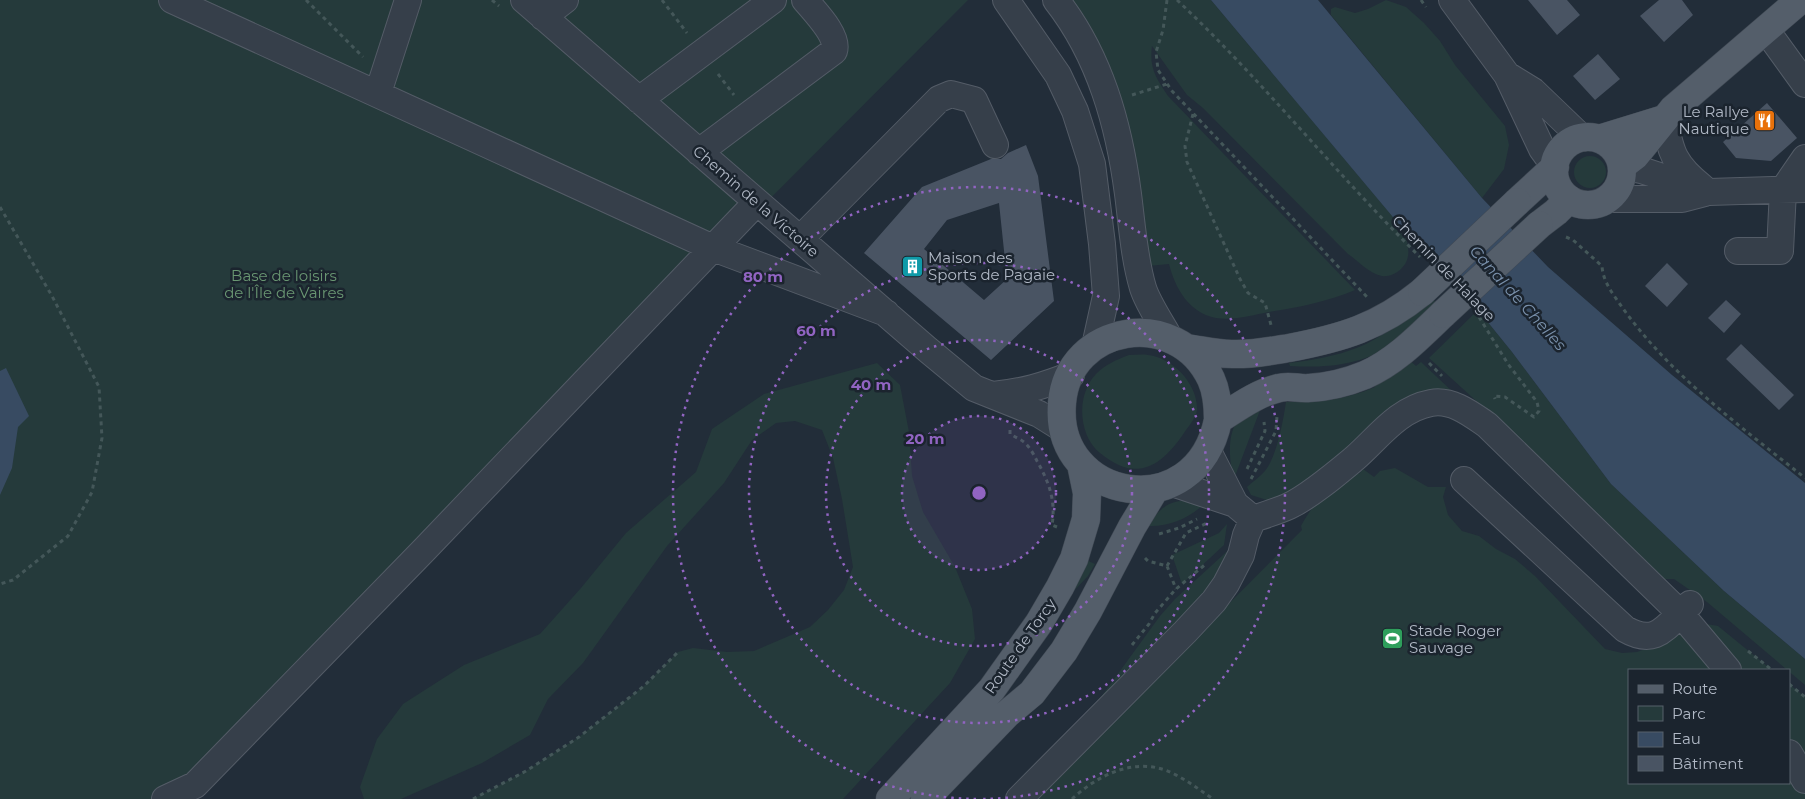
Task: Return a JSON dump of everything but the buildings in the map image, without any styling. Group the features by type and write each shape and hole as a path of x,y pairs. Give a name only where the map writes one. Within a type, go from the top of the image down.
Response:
{"main road":[{"path":"1622,166 1635,156 1664,119 1800,0"},
{"path":"1178,343 1201,362 1211,379 1218,399 1218,420 1215,436 1208,451 1198,465 1188,473 1164,486 1139,490 1123,488 1107,483 1093,475 1081,464 1071,450 1061,418 1062,402 1067,380 1079,361 1095,346 1118,335 1132,333 1158,334 1178,343 1233,354 1273,350 1340,337 1387,317 1422,292 1555,166 1560,153 1569,143 1664,119"},
{"path":"1555,166 1558,185 1569,199 1579,204 1588,205 1608,199 1620,184 1622,166 1614,149 1607,143 1590,138"},
{"path":"1218,420 1263,393 1286,386 1307,388 1329,386 1364,375 1388,361 1414,342 1442,314 1549,229 1569,199"},
{"name":"Route de Torcy","path":"890,799 992,689 1039,623 1060,587 1074,559 1086,519 1087,493 1081,464"},
{"name":"Route de Torcy","path":"925,799 1007,714 1032,693 1064,651 1088,611 1132,527 1164,486"}],"street":[{"path":"172,0 380,85 713,248 886,314"},
{"path":"380,85 408,0"},
{"path":"534,8 565,0"},
{"path":"639,100 773,0"},
{"path":"699,152 834,51 836,45 832,34 805,0"},
{"path":"1006,0 1058,75 1075,111 1092,164 1102,244 1106,296 1095,346"},
{"path":"1056,0 1076,28 1088,51 1109,102 1122,151 1135,251 1144,290 1178,343"},
{"path":"1452,0 1507,75 1542,149 1555,166"},
{"name":"Chemin de la Victoire","path":"534,8 886,314 974,388 1039,414 1064,428"},
{"path":"1766,30 1805,84"},
{"path":"1507,75 1533,91 1590,138"},
{"path":"800,239 939,99 951,94 974,100 995,145"},
{"path":"1664,119 1674,155 1684,173 1708,192"},
{"path":"1738,251 1780,251 1794,190 1805,158"},
{"path":"1622,166 1641,170 1708,192"},
{"path":"1608,199 1682,199 1708,192 1794,190"},
{"path":"166,799 195,785 757,202"},
{"path":"992,395 1022,392 1071,375"},
{"path":"1164,486 1244,511 1291,505 1355,458 1397,418 1416,407 1433,402 1449,404 1466,411 1486,425 1685,608 1727,669"},
{"path":"1019,799 1185,632 1214,601 1226,584 1241,555 1246,535 1244,511 1208,451"},
{"path":"1464,480 1625,630 1636,635 1651,637 1662,631 1685,608"},
{"path":"1790,756 1805,780"}],"path":[{"path":"306,0 380,85"},
{"path":"1167,0 1163,30 1156,52 1158,70 1167,84 1193,114 1368,297 1361,301"},
{"name":"Chemin de Halage","path":"1177,0 1217,38 1382,220 1422,259"},
{"path":"1109,102 1167,84"},
{"path":"1193,114 1185,146 1187,162 1240,279 1248,293 1265,303 1271,326"},
{"path":"0,207 52,296 99,387 102,438 92,492 68,536 13,580 0,584"},
{"path":"1549,229 1573,240 1602,266 1603,274 1611,292 1632,322 1660,355 1732,419 1805,478"},
{"name":"Chemin de Halage","path":"1476,312 1508,364 1537,402 1539,411 1534,417 1505,397 1494,396 1497,403"},
{"path":"1262,327 1279,324"},
{"path":"1167,566 1186,534 1212,521 1244,511 1254,474 1276,431 1278,412"},
{"path":"1010,425 1010,434 1024,442 1031,450 1043,472 1052,493 1054,515 1052,525 1060,528"},
{"path":"1139,556 1148,561 1167,566"},
{"path":"1167,566 1176,590"},
{"path":"1741,645 1771,669"},
{"path":"472,799 526,771 579,737 644,686 678,652"},
{"path":"1790,685 1805,697"},
{"path":"1072,799 1085,787 1109,773 1143,766 1159,768 1173,773 1213,799"}],"green space":[{"name":"Base de loisirs de l'Île de Vaires","path":"0,0 968,0 172,799 0,799"},
{"path":"1067,0 1211,0 1404,230 1408,256 1404,265 1394,274 1382,276 1369,270 1348,254 1203,108 1187,95 1152,46 1151,54 1154,72 1168,96 1355,290 1313,304 1236,318 1216,318 1198,311 1179,290 1169,264 1148,266"},
{"path":"1386,0 1406,7 1424,23 1440,41 1455,65 1505,126 1509,145 1504,169 1482,198 1331,15 1331,9 1335,7 1355,13"},
{"path":"1590,156 1602,160 1606,172 1602,184 1590,188 1578,184 1574,172 1578,160"},
{"path":"1429,295 1440,307 1401,338 1377,353 1353,362 1327,366 1290,366 1289,363 1332,356 1366,344 1397,324"},
{"path":"1478,310 1512,352 1611,484 1724,591 1805,659 1805,685 1790,672 1790,669 1786,669 1707,602 1674,579 1664,579 1562,479 1429,358"},
{"path":"1129,355 1157,357 1175,367 1189,382 1196,400 1197,410 1190,425 1166,455 1147,467 1136,469 1113,462 1100,453 1087,436 1082,415 1085,393 1096,374 1111,363"},
{"path":"1407,358 1416,366 1421,362 1455,394 1319,476 1270,501 1251,495 1247,487 1265,471 1273,457 1286,402 1331,399 1353,395 1375,387 1372,384"},
{"path":"877,363 900,385 909,432 912,476 923,512 955,567 972,609 975,639 950,683 843,799 473,799 526,771 579,737 644,686 678,652 693,648 727,652 754,651 810,627 828,610 844,590 853,567 842,499 833,458 822,430 795,421 776,423 752,440 724,483 667,546 583,663 548,699 530,735 482,763 401,799 364,799 360,787 377,739 403,704 464,665 540,634 626,533 696,472 712,429 764,394"},
{"path":"1262,405 1234,479 1230,455 1233,430 1243,415"},
{"name":"Stade Roger Sauvage","path":"1395,468 1428,487 1446,487 1443,497 1448,515 1462,531 1479,536 1496,549 1515,559 1535,576 1605,649 1622,653 1637,652 1653,646 1685,626 1701,623 1718,626 1771,669 1628,669 1628,784 1790,784 1790,685 1805,697 1805,799 1035,799 1302,530 1301,526 1317,502 1352,471 1359,474 1363,469 1374,477 1380,471"},
{"path":"1180,501 1205,503 1193,513 1179,520 1164,525 1148,526 1161,509"},
{"path":"1227,524 1224,545 1182,584 1172,555 1219,533"},
{"path":"1235,544 1213,587 1085,719 1160,616 1175,599"},
{"path":"1084,559 1095,564 1088,576 1069,596"}],"water":[{"name":"Canal de Chelles","path":"1211,0 1318,0 1482,198 1548,267 1672,375 1805,483 1805,659 1724,591 1611,484 1512,352 1478,310 1413,241"},
{"path":"6,368 29,416 18,427 12,468 0,495 0,371"}],"place":[{"name":"Le Rallye Nautique","path":"1765,120"},
{"name":"Maison des Sports de Pagaie","path":"912,266"},
{"name":"Stade Roger Sauvage","path":"1393,639"}]}
